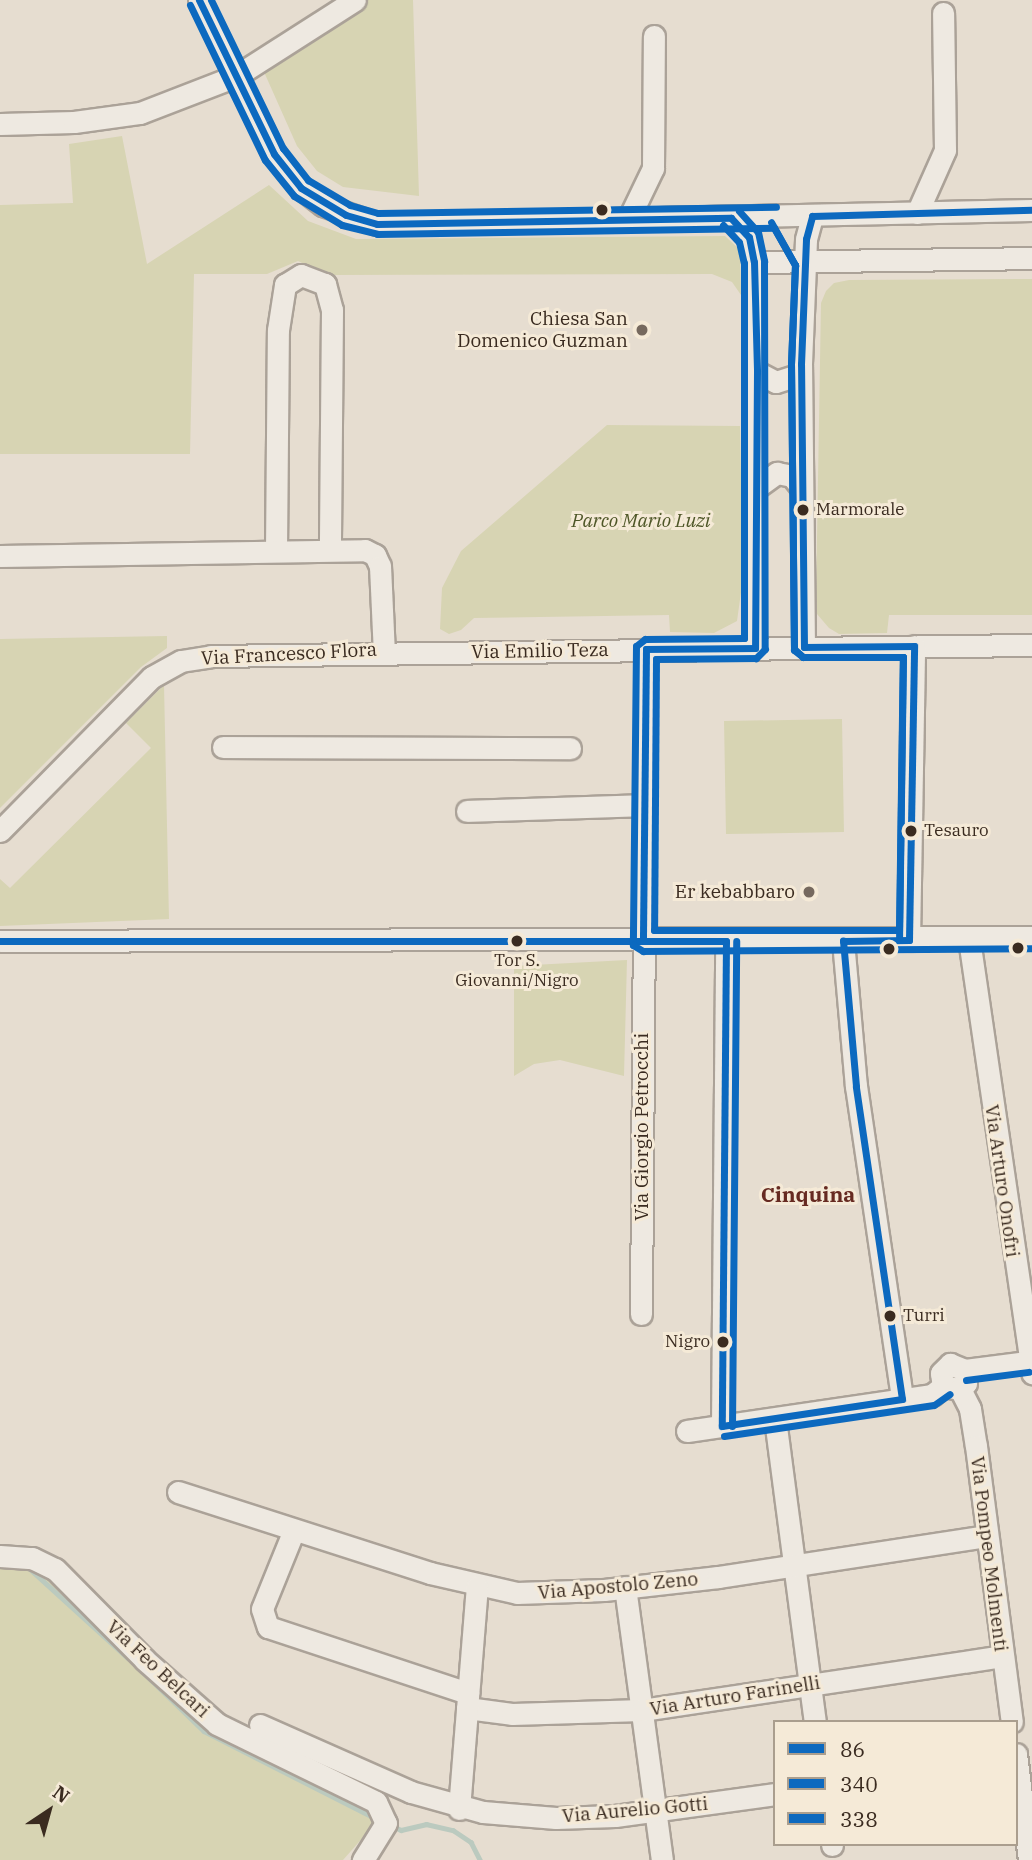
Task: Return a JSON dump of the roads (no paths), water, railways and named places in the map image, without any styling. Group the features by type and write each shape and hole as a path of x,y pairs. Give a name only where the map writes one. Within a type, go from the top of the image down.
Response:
{"street":[{"path":"199,0 274,154 301,188 346,215 377,224 1032,210"},
{"path":"0,124 140,113 236,76 355,0"},
{"path":"917,213 945,150 943,13"},
{"path":"628,220 653,168 654,36"},
{"path":"804,647 801,374 806,262 812,216"},
{"path":"754,262 761,238 780,217"},
{"path":"780,217 806,262"},
{"path":"731,218 749,237 754,262 757,372 755,648"},
{"path":"754,262 1032,258"},
{"path":"276,551 278,330 285,285 301,275 325,284 332,310 330,550"},
{"path":"757,372 776,382 801,374"},
{"path":"756,488 777,473 792,476 802,489"},
{"name":"Via Francesco Flora","path":"0,556 365,550 374,555 380,566 384,653 211,656 181,661 152,677 0,831"},
{"name":"Via Emilio Teza","path":"384,653 1032,645"},
{"path":"909,940 914,646"},
{"name":"Via Giorgio Petrocchi","path":"641,1314 646,649"},
{"path":"223,747 570,747"},
{"path":"467,811 645,805"},
{"path":"0,941 843,941 1032,937"},
{"name":"Via Arturo Onofri","path":"687,1431 936,1394 956,1382 1029,1367 969,939"},
{"path":"722,1426 726,941"},
{"path":"843,941 856,1086 902,1399"},
{"name":"Via Pompeo Molmenti","path":"956,1382 970,1409 1012,1720"},
{"path":"775,1419 815,1720"},
{"name":"Via Apostolo Zeno","path":"178,1492 477,1587 529,1593 625,1587 794,1566 986,1536"},
{"name":"Via Arturo Farinelli","path":"294,1530 262,1609 268,1627 467,1701 512,1714 642,1710 1002,1656"},
{"name":"Via Feo Belcari","path":"0,1556 32,1558 55,1569 145,1660 217,1724 367,1785 386,1818 365,1859"},
{"path":"459,1809 477,1587"},
{"path":"625,1587 662,1860"},
{"name":"Via Aurelio Gotti","path":"260,1726 367,1785 459,1809 556,1818 655,1812 773,1794"},
{"path":"1018,1773 1029,1860"}],"waterway":[{"path":"29,1568 128,1658"},
{"path":"140,1669 204,1731 375,1818"},
{"path":"393,1826 401,1830 426,1824 453,1830 471,1842 480,1860"}],"place":[{"name":"Chiesa San Domenico Guzman","path":"642,330"},
{"name":"Marmorale","path":"803,510"},
{"name":"Tesauro","path":"911,831"},
{"name":"Er kebabbaro","path":"809,892"},
{"name":"Tor S. Giovanni/Nigro","path":"517,941"},
{"name":"Turri","path":"890,1316"},
{"name":"Nigro","path":"723,1342"}],"district":[{"name":"Cinquina","path":"808,1194"}],"park label":[{"name":"Parco Mario Luzi","path":"641,521"}]}
